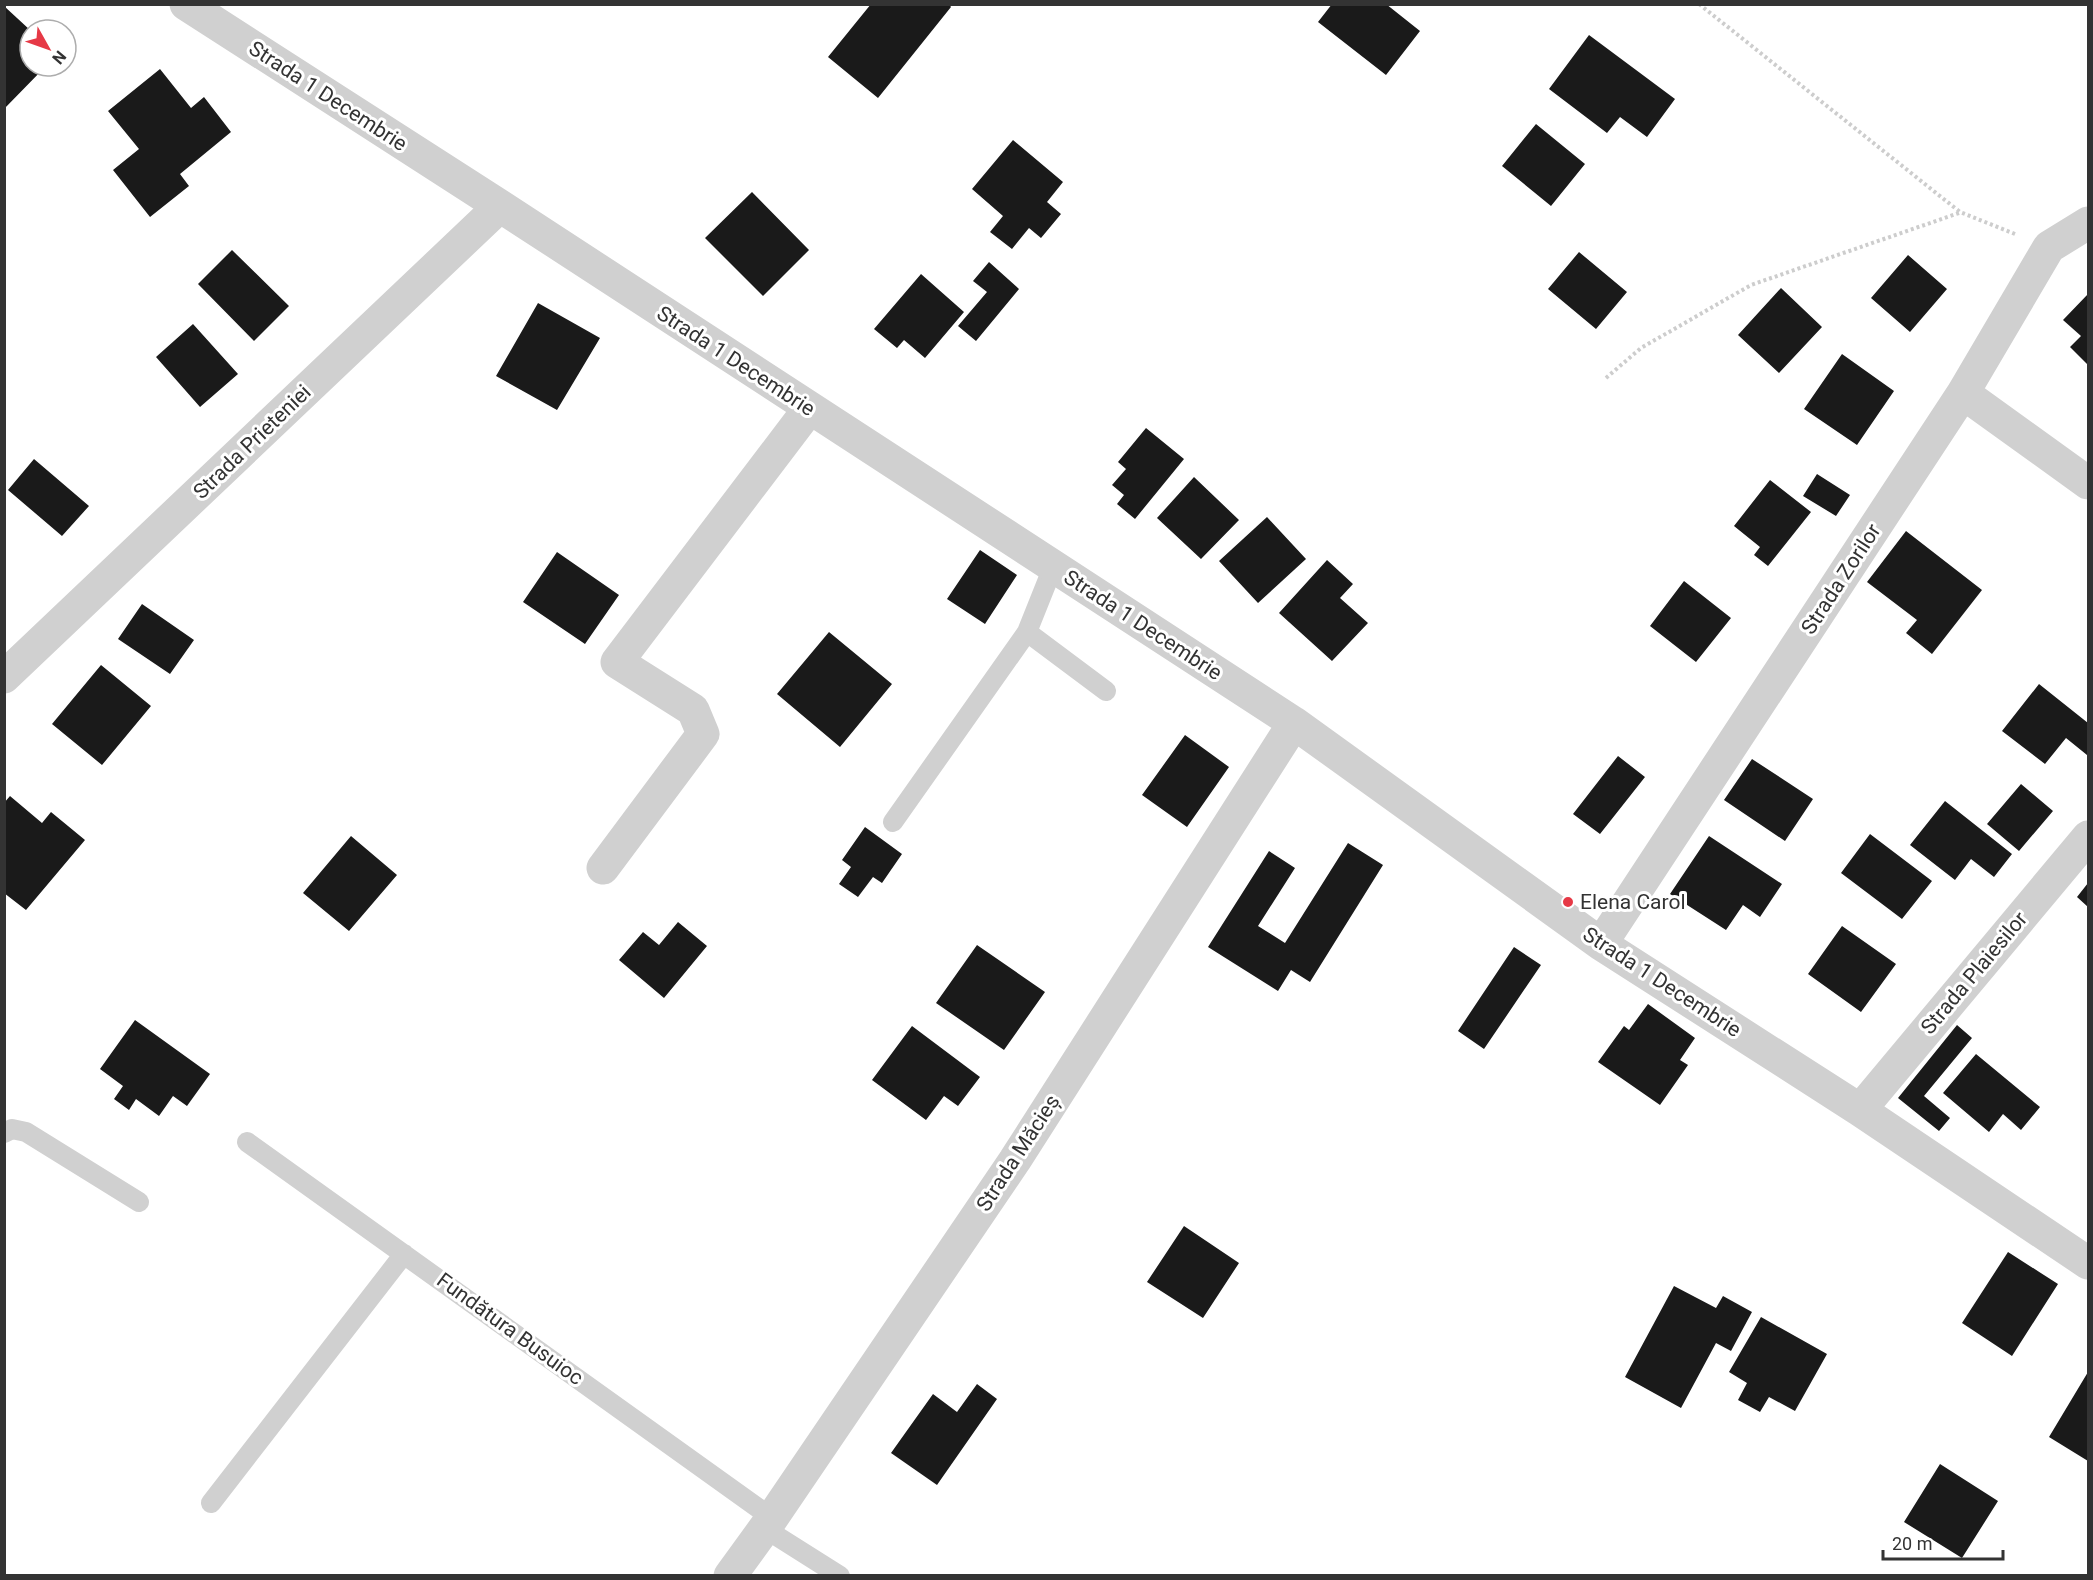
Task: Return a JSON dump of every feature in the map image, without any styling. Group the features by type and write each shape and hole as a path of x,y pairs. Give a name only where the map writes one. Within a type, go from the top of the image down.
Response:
{"street":[{"name":"Strada 1 Decembrie","path":"186,4 1294,723 1601,944 1860,1110 2088,1263"},
{"name":"Strada Prieteniei","path":"7,671 500,206"},
{"name":"Strada Zorilor","path":"1601,944 1964,393 2049,247 2088,223"},
{"path":"1964,393 2088,483"},
{"path":"603,868 703,735 693,710 617,662 809,409"},
{"name":"Strada Măcieș","path":"730,1575 768,1523 1015,1160 1294,723"},
{"name":"Strada Plaiesilor","path":"1860,1110 2088,837"}],"lane":[{"path":"893,822 1027,632 1053,567"},
{"path":"1027,632 1106,691"},
{"path":"4,1133 12,1129 26,1132 139,1202"},
{"name":"Fundătura Busuioc","path":"247,1142 404,1254 840,1575"},
{"path":"211,1503 404,1254"}],"path":[{"path":"1700,4 1960,212 2049,247"},
{"path":"1606,378 1641,348 1751,285 1960,212"}],"building":[{"path":"871,4 949,4 951,7 878,98 828,57"},
{"path":"1332,4 1386,4 1420,31 1386,75 1318,22"},
{"path":"4,6 18,19 18,78 34,78 4,109"},
{"path":"1589,35 1675,99 1647,137 1620,117 1607,133 1549,89"},
{"path":"160,69 191,108 204,97 231,132 180,174 189,186 150,217 113,170 139,149 108,111"},
{"path":"1536,124 1585,164 1551,206 1502,166"},
{"path":"1013,140 1063,182 1047,202 1061,214 1041,238 1029,228 1012,249 990,232 1003,216 972,189"},
{"path":"752,192 809,250 763,296 705,238"},
{"path":"232,250 289,306 254,341 198,284"},
{"path":"1579,252 1627,292 1596,329 1548,289"},
{"path":"1908,255 1947,289 1910,332 1871,298"},
{"path":"989,262 1019,289 976,341 958,326 987,292 973,281"},
{"path":"921,274 964,312 925,358 904,340 897,348 874,329"},
{"path":"1781,288 1822,327 1779,373 1738,335"},
{"path":"2088,294 2088,365 2070,347 2081,336 2063,320"},
{"path":"538,303 600,338 557,410 496,376"},
{"path":"193,324 238,374 200,407 156,357"},
{"path":"1842,354 1894,391 1857,445 1804,409"},
{"path":"1146,428 1184,459 1135,519 1117,504 1124,495 1112,485 1126,469 1118,462"},
{"path":"34,459 89,506 62,536 8,490"},
{"path":"1817,474 1850,495 1836,516 1803,496"},
{"path":"1194,477 1239,520 1201,559 1157,518"},
{"path":"1770,480 1811,512 1768,566 1754,555 1760,547 1734,526"},
{"path":"1267,517 1306,559 1258,603 1219,561"},
{"path":"1906,531 1982,590 1932,654 1906,633 1917,620 1867,582"},
{"path":"980,550 1017,575 985,624 947,599"},
{"path":"557,552 619,595 585,644 523,602"},
{"path":"1327,560 1353,584 1340,598 1368,623 1332,661 1279,613"},
{"path":"1684,581 1731,618 1696,662 1650,626"},
{"path":"142,604 194,640 170,674 118,639"},
{"path":"829,632 892,684 840,747 777,694"},
{"path":"101,665 151,706 102,765 52,724"},
{"path":"2039,684 2088,723 2087,755 2066,738 2045,764 2002,731"},
{"path":"1185,735 1229,767 1187,827 1142,795"},
{"path":"1618,756 1645,777 1600,834 1573,814"},
{"path":"1752,759 1813,799 1785,841 1724,800"},
{"path":"2021,784 2053,811 2019,851 1987,824"},
{"path":"10,796 42,823 51,812 85,840 26,910 4,893 4,803"},
{"path":"1945,801 2012,854 1994,877 1971,859 1955,880 1910,845"},
{"path":"865,827 902,854 882,883 873,877 858,897 839,884 851,867 842,860"},
{"path":"1870,834 1932,881 1902,919 1841,873"},
{"path":"351,836 397,875 349,931 303,893"},
{"path":"1709,836 1782,884 1760,917 1743,905 1726,930 1670,894"},
{"path":"1348,843 1383,865 1310,982 1291,970 1278,991 1208,947 1269,851 1295,868 1258,926 1285,943"},
{"path":"2088,883 2088,907 2077,897"},
{"path":"678,922 707,946 664,998 619,960 643,932 659,945"},
{"path":"1842,926 1896,964 1861,1012 1808,974"},
{"path":"977,945 1045,992 1004,1050 936,1003"},
{"path":"1514,947 1541,965 1484,1049 1458,1031"},
{"path":"1648,1004 1695,1038 1680,1060 1688,1065 1660,1105 1598,1062 1624,1026 1629,1030"},
{"path":"135,1020 210,1074 187,1106 173,1096 159,1116 136,1099 129,1110 114,1099 123,1086 100,1069"},
{"path":"1957,1025 1972,1038 1924,1096 1950,1118 1939,1131 1898,1098"},
{"path":"912,1026 980,1077 958,1106 944,1096 926,1120 872,1080"},
{"path":"1976,1054 2040,1107 2021,1130 2003,1114 1989,1132 1943,1093"},
{"path":"1184,1226 1239,1263 1203,1318 1147,1282"},
{"path":"2008,1252 2058,1284 2012,1356 1962,1323"},
{"path":"1674,1286 1716,1308 1723,1296 1752,1312 1731,1351 1716,1343 1681,1408 1625,1377"},
{"path":"1761,1317 1827,1354 1795,1411 1769,1397 1760,1412 1738,1400 1747,1383 1729,1372"},
{"path":"2088,1372 2088,1461 2049,1437"},
{"path":"977,1384 997,1399 937,1485 891,1453 933,1394 957,1412"},
{"path":"1940,1464 1998,1501 1962,1558 1904,1522"}],"place":[{"name":"Elena Carol","path":"1568,902"}]}
